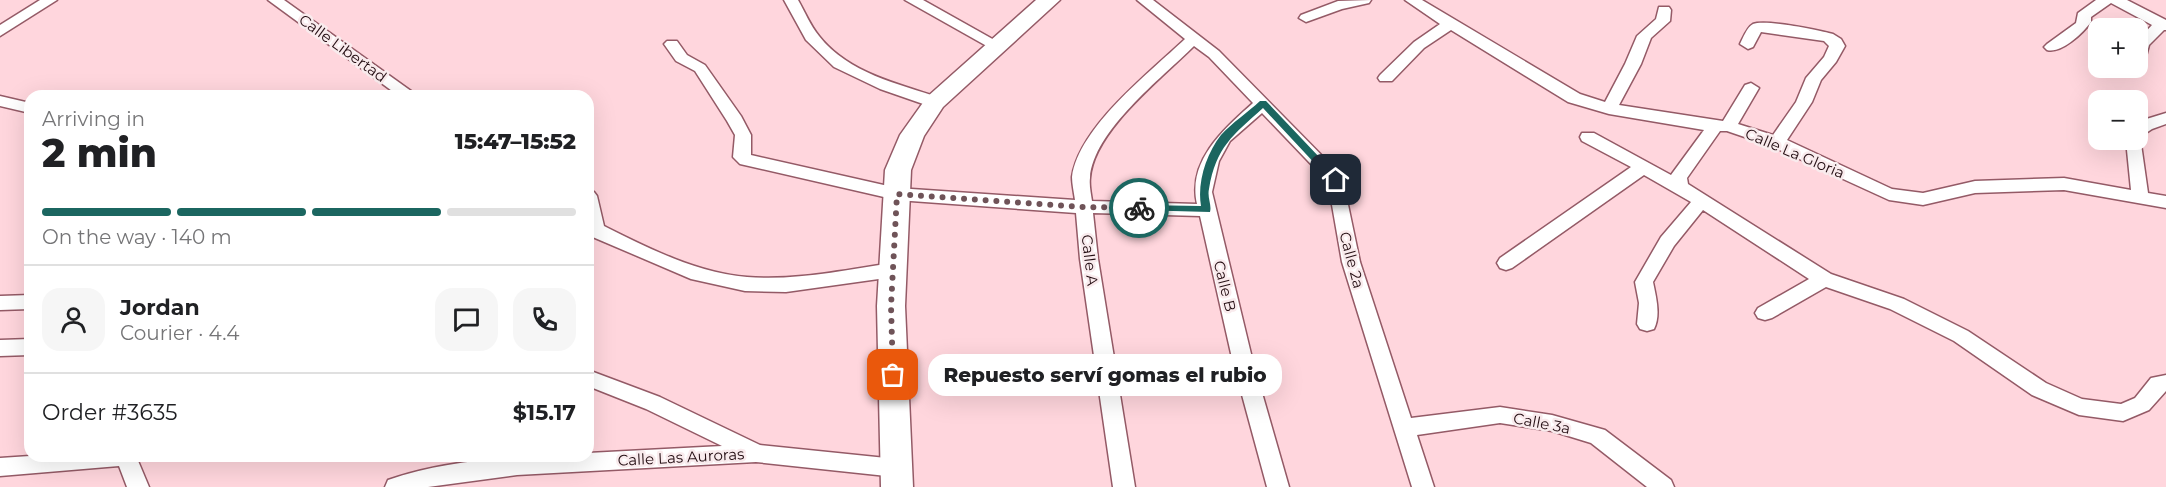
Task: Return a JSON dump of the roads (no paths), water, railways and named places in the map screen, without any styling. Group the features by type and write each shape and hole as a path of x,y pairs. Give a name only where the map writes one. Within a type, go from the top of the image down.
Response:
{"main road":[{"path":"896,478 891,306 898,170 912,135 934,102 1049,0"}],"street":[{"path":"0,32 50,0"},
{"path":"791,0 814,40 832,59 861,76 934,102"},
{"path":"912,0 997,46"},
{"name":"Calle 2a","path":"1144,0 1214,54 1336,180 1351,262 1423,487"},
{"path":"1306,18 1338,5 1364,0"},
{"name":"Calle La Gloria","path":"1412,0 1574,98 1609,109 1721,126 1777,142 1889,194 1923,198 1975,187 2064,184 2166,202"},
{"path":"2052,47 2081,26 2084,16 2106,0"},
{"path":"2116,0 2164,25 2148,39"},
{"name":"Calle Libertad","path":"283,2 394,90"},
{"path":"1609,109 1634,64 1644,36 1663,21 1664,10"},
{"path":"1386,78 1419,45 1450,23"},
{"path":"1748,44 1755,28 1773,28 1828,37 1836,42 1837,46 1831,59 1814,78 1804,102 1777,142"},
{"name":"Calle A","path":"1124,487 1089,259 1081,177 1095,138 1115,114 1194,38"},
{"path":"672,44 681,58 700,68 735,120 743,135 741,157 796,172 897,194 1084,207 1206,210"},
{"path":"1680,187 1677,183 1678,178 1751,88"},
{"path":"0,101 24,107"},
{"name":"Calle B","path":"1263,103 1224,138 1211,161 1203,192 1242,358 1278,487"},
{"path":"2148,123 2166,118"},
{"path":"1588,137 1680,187 1824,279 1897,304 1961,336 2039,389 2079,407 2122,413 2142,404 2158,384 2166,382"},
{"path":"2135,150 2140,197"},
{"path":"1506,263 1643,167"},
{"path":"1647,324 1648,303 1644,282 1667,242 1701,201"},
{"path":"594,231 698,274 745,284 786,285 893,270"},
{"path":"1766,313 1824,279"},
{"path":"0,303 24,302"},
{"path":"0,348 24,347"},
{"path":"594,380 653,403 756,453"},
{"name":"Calle 3a","path":"1404,428 1500,415 1552,423 1598,436 1663,487"},
{"name":"Calle Las Auroras","path":"594,458 756,453 896,478"},
{"path":"0,467 57,462"},
{"path":"128,462 138,487"},
{"name":"Calle Las Auroras","path":"396,487 418,479 538,462"}],"place":[{"name":"Repuesto serví gomas el rubio","path":"893,375"}]}
